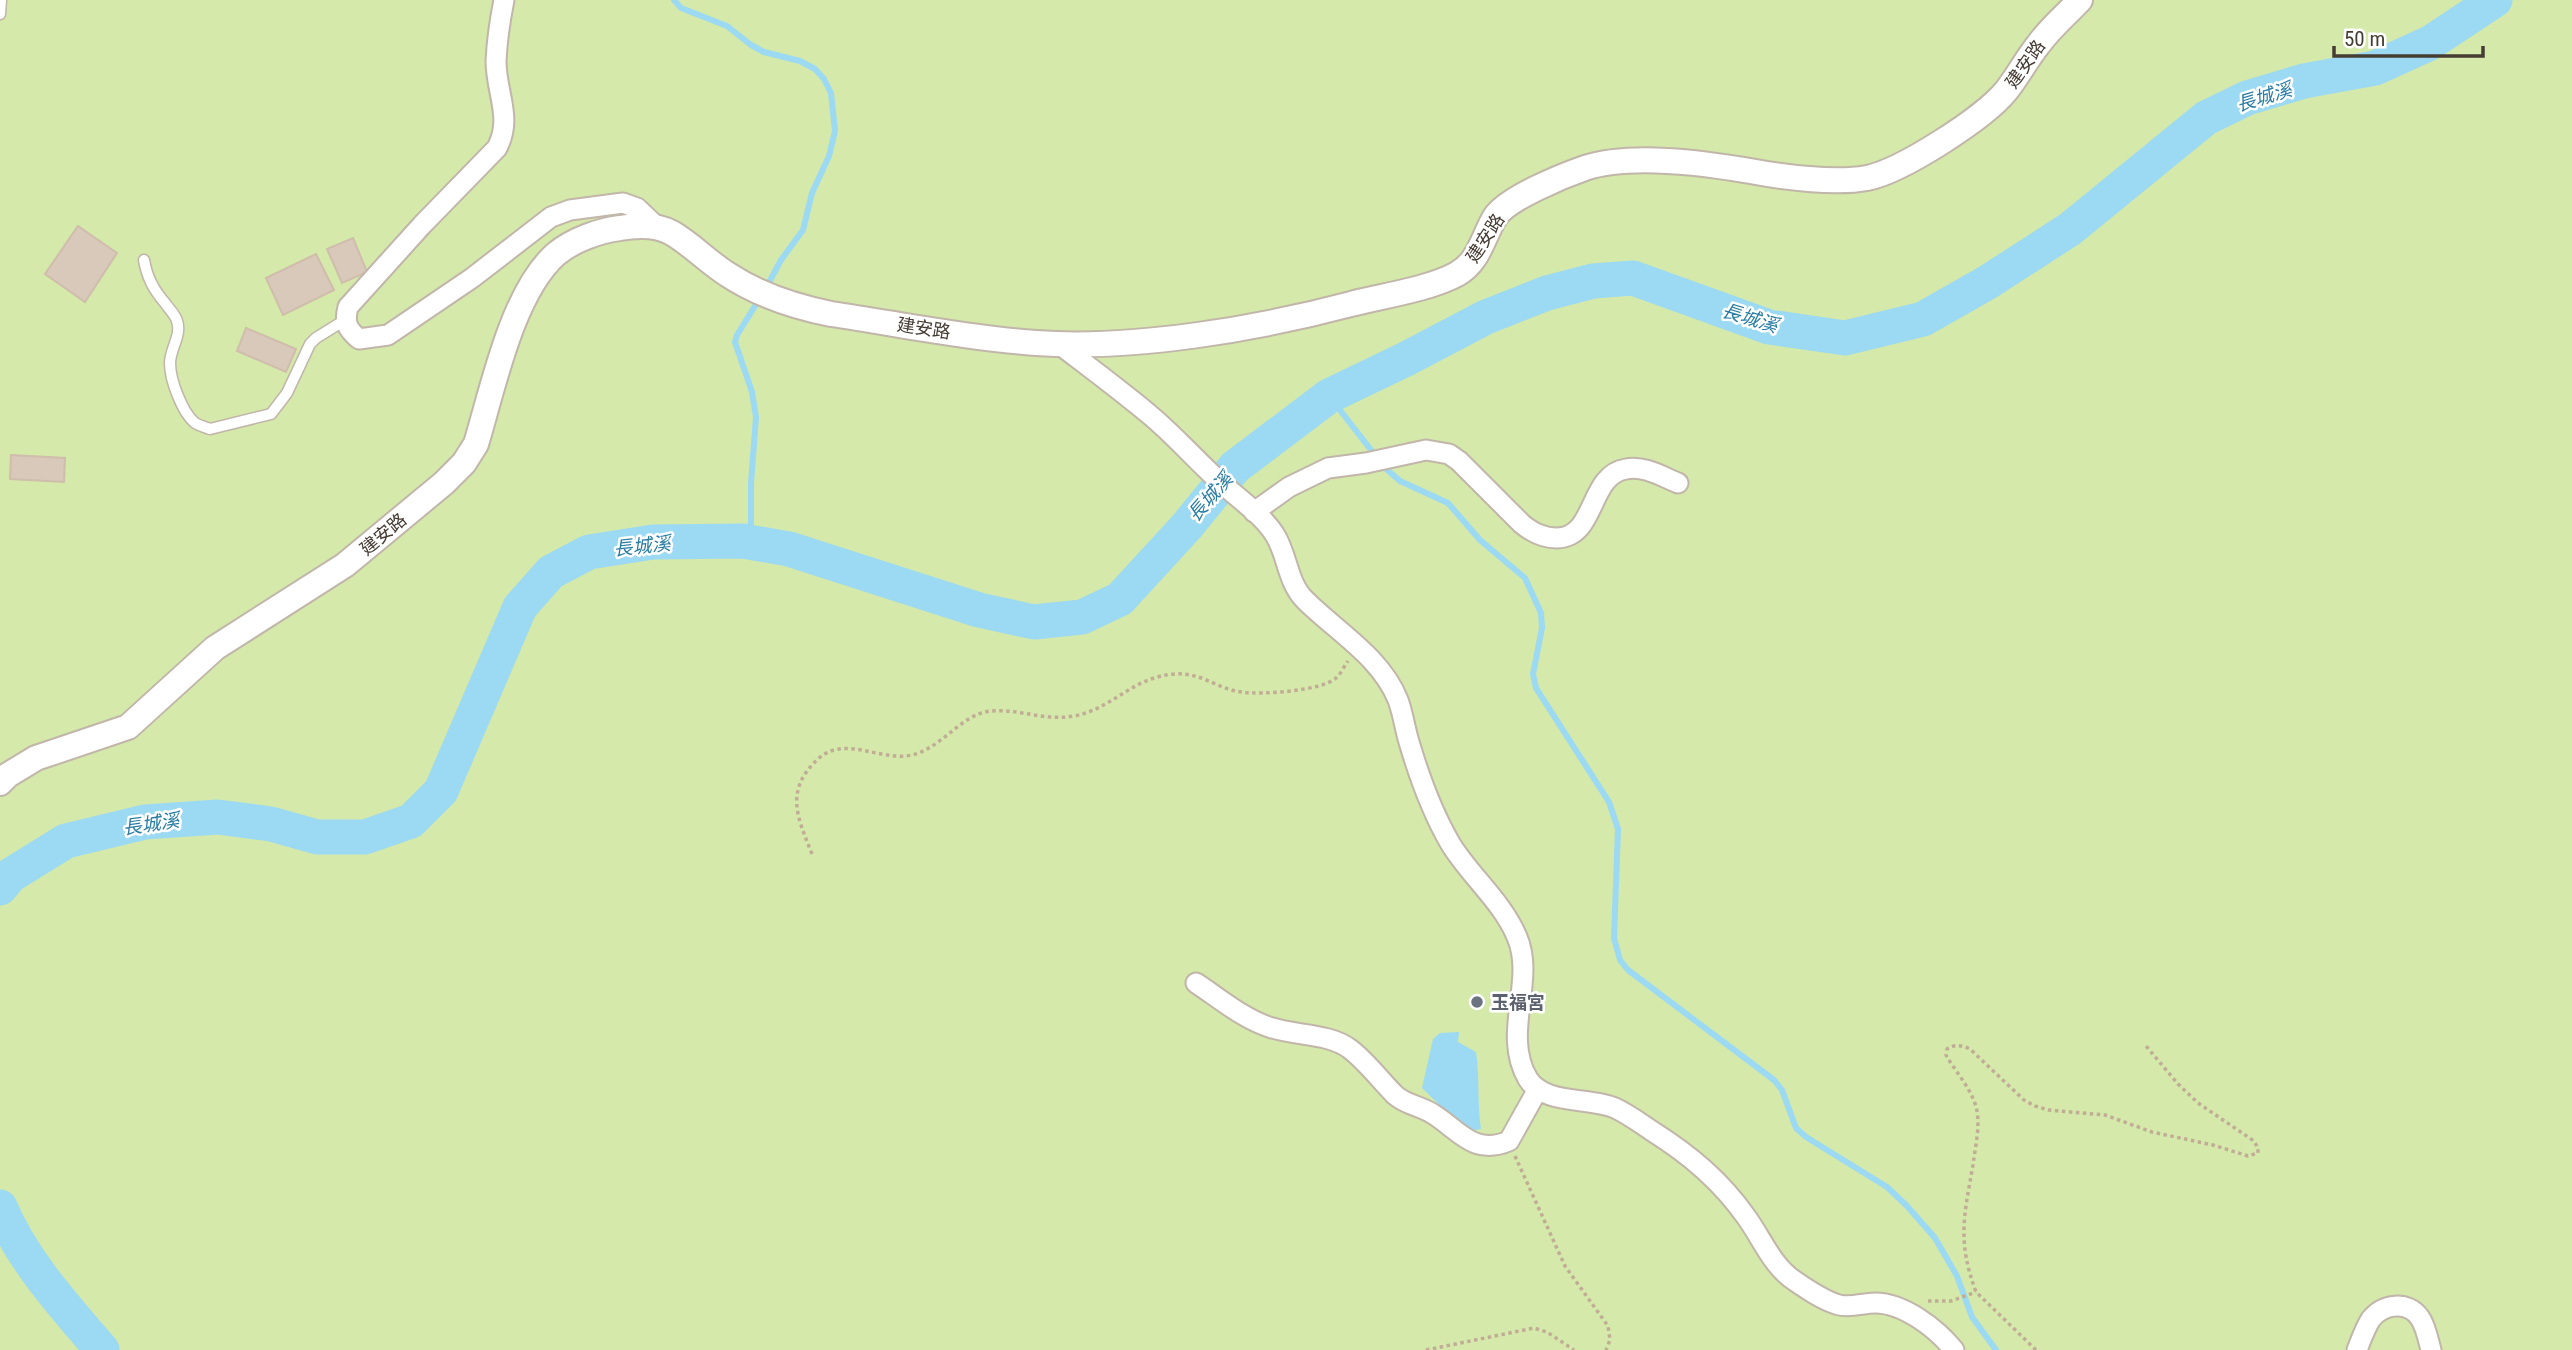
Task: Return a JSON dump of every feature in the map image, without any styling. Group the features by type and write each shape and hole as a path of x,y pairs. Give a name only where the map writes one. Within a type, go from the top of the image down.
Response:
{"street":[{"path":"504,0 496,64 506,122 503,136 497,148 348,307 345,320 349,331 359,339 388,335 472,278 542,223 570,210 623,203 637,208 657,227"},
{"name":"建安路","path":"0,783 36,758 128,727 215,648 345,565 444,483 464,463 476,444 520,306 556,254 577,241 607,229 637,225 671,232 741,282 798,307 831,314 992,338 1059,344 1115,342 1195,334 1321,312 1458,274 1477,254 1502,209 1552,182 1601,164 1618,161 1704,164 1824,179 1857,179 1882,173 1953,133 1998,100 2047,33 2081,0"},
{"path":"1059,344 1152,416 1248,507 1275,535 1294,586 1303,598 1357,646 1385,678 1398,700 1414,761 1450,843 1485,888 1517,937 1523,974 1518,1011 1518,1042 1529,1080 1538,1089 1556,1096 1614,1107 1675,1145 1718,1181 1745,1215 1775,1262 1791,1279 1827,1301 1839,1305 1879,1302 1916,1317 1954,1350"},
{"path":"1248,507 1328,468 1426,450 1449,454 1459,461 1522,524 1533,533 1546,537 1569,536 1579,529 1603,483 1610,475 1619,471 1628,468 1646,470 1678,483"},
{"path":"1196,983 1265,1026 1303,1036 1326,1037 1339,1042 1359,1057 1402,1100 1433,1114 1463,1138 1484,1144 1499,1145 1508,1142 1538,1089"},
{"path":"2357,1350 2369,1321 2378,1312 2401,1306 2412,1310 2419,1317 2431,1350"}],"lane":[{"path":"0,14 1,0"},
{"path":"144,260 153,289 178,323 178,333 170,360 172,378 194,422 210,429 271,414 287,393 310,344 345,320"}],"path":[{"path":"812,854 796,813 797,789 805,773 821,756 839,748 889,756 911,755 933,746 964,722 983,712 1002,710 1049,718 1073,716 1092,711 1147,678 1175,674 1192,674 1241,692 1272,692 1321,685 1336,678 1357,646"},
{"path":"2036,1350 1976,1292 1963,1249 1964,1216 1977,1138 1977,1109 1946,1055 1947,1049 1952,1045 1962,1045 1970,1049 2024,1100 2035,1106 2048,1110 2105,1115 2152,1132 2213,1145 2248,1156 2258,1153 2254,1141 2198,1103 2146,1046"},
{"path":"1508,1142 1565,1266 1608,1326 1610,1340 1606,1350"},
{"path":"1922,1300 1951,1301 1976,1292"},
{"path":"1426,1350 1534,1328 1547,1332 1574,1350"}],"green space":[{"path":"0,0 2572,0 2572,1350 0,1350"}],"water":[{"path":"1459,1032 1458,1042 1476,1052 1477,1062 1481,1129 1467,1132 1422,1088 1433,1039 1440,1033"}],"building":[{"path":"78,226 117,253 85,302 45,274"},
{"path":"353,238 367,272 342,283 327,249"},
{"path":"316,254 334,290 283,315 266,278"},
{"path":"246,328 296,349 286,372 237,351"},
{"path":"11,455 65,458 64,482 10,479"}],"waterway":[{"path":"674,0 681,8 727,26 764,52 800,61 815,69 831,93 835,131 829,156 812,193 803,230 781,260 766,288"},
{"name":"長城溪","path":"0,888 11,875 66,841 145,822 218,817 271,824 317,837 365,837 411,821 441,791 520,607 551,572 589,552 653,542 743,541 789,549 979,610 1034,622 1082,617 1120,599 1187,526 1235,467 1329,396 1486,317 1547,293 1593,281 1633,278 1769,327 1845,338 1923,319 1988,282 2070,229 2206,118 2247,98 2304,81 2375,68 2430,43 2495,0"},
{"path":"751,543 751,483 756,417 752,392 735,342 760,298"},
{"path":"1329,396 1385,468 1400,481 1448,503 1480,540 1525,578 1541,613 1542,628 1533,674 1536,688 1609,802 1618,829 1614,938 1620,960 1628,970 1774,1080 1782,1090 1796,1128 1806,1137 1887,1187 1907,1206 1935,1238 1957,1276 1972,1317 1996,1350"},
{"name":"長城溪","path":"0,1207 32,1264 102,1350"}],"place":[{"name":"玉福宮","path":"1477,1002"}]}
